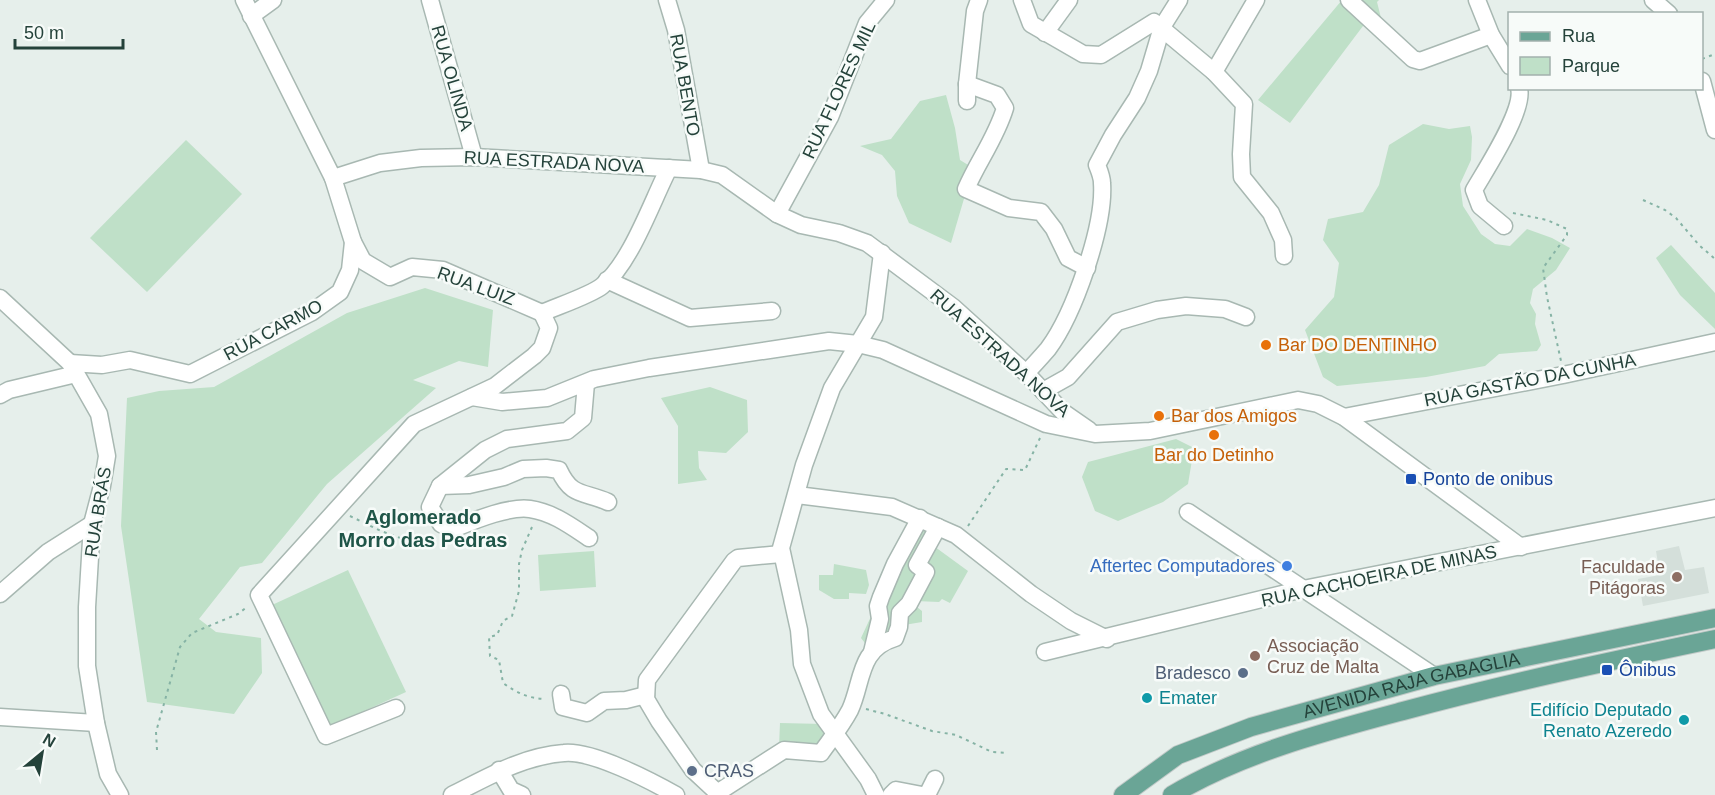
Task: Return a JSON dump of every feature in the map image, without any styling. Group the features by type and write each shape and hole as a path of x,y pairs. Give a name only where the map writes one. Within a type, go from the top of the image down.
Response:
{"main road":[{"name":"AVENIDA RAJA GABAGLIA","path":"1123,795 1178,755 1251,727 1434,676 1715,618"},
{"name":"AVENIDA RAJA GABAGLIA","path":"1172,795 1198,780 1263,753 1346,726 1572,668 1715,639"}],"street":[{"name":"RUA CARMO","path":"0,395 73,368 130,360 190,374 312,312 340,292 350,270 353,243 333,178 244,0"},
{"path":"251,16 273,0"},
{"name":"RUA OLINDA","path":"430,0 474,157"},
{"name":"RUA BENTO","path":"667,0 676,30 700,170"},
{"name":"RUA FLORES MIL","path":"777,214 830,117 867,23 886,0"},
{"path":"967,101 975,11 979,0"},
{"path":"1022,0 1031,24 1083,54 1101,55 1154,22 1214,72 1244,104 1242,177 1271,213 1283,240 1284,256"},
{"path":"1045,33 1068,0"},
{"path":"1026,373 1053,340 1067,316 1087,268 1102,200 1103,180 1098,165 1113,135 1137,98 1149,71 1162,27 1179,0"},
{"path":"1214,72 1256,0"},
{"path":"1349,0 1413,58 1420,61 1491,35"},
{"path":"1477,0 1491,35 1508,64"},
{"path":"1653,0 1667,12"},
{"path":"967,84 997,95 1005,108 995,138 973,173 966,189 1009,208 1041,212 1054,229 1068,258 1087,268"},
{"path":"1703,88 1715,130"},
{"path":"1509,219 1480,206 1474,190 1515,115 1521,96 1520,90"},
{"name":"RUA ESTRADA NOVA","path":"333,178 380,163 421,158 474,157 700,170 722,175 777,214 801,225 838,233 867,243 953,307 1026,373 1063,412 1095,434"},
{"path":"396,708 326,736 259,594 414,424 495,386 542,348 549,328 542,313 602,286 617,270 635,241 669,168"},
{"name":"RUA LUIZ","path":"353,243 363,261 390,277 412,267 443,270 542,313"},
{"path":"876,795 868,779 821,714 802,664 799,630 781,548 804,465 832,388 874,317 882,254"},
{"path":"607,280 690,318 772,310"},
{"name":"RUA BRÁS","path":"0,298 73,368 99,414 107,456 92,524 87,607 87,666 96,723 108,774 120,795"},
{"path":"1043,391 1068,377 1116,322 1157,310 1186,306 1225,309 1246,317"},
{"path":"472,397 502,402 547,398 586,383 649,368 829,341 858,344 883,350 1046,424 1095,434 1150,431 1298,400 1318,404 1344,417 1521,547"},
{"name":"RUA GASTÃO DA CUNHA","path":"1344,417 1563,375 1715,342"},
{"path":"586,383 583,418 567,431 507,439 485,450 440,486 430,507 441,524 453,529 496,513 529,508 558,518 589,538"},
{"path":"440,486 469,485 504,477 523,469 546,468 559,470 565,483 575,492 591,494 608,502"},
{"path":"797,495 892,507 920,518 959,538 1071,621 1107,639"},
{"name":"RUA CACHOEIRA DE MINAS","path":"1045,652 1107,639 1303,590 1715,508"},
{"path":"1188,512 1434,676"},
{"path":"872,652 880,619 878,606 881,597 895,564 920,518"},
{"path":"0,594 48,552 92,524"},
{"path":"781,554 738,558 734,561 647,680 646,699 658,721 697,775 718,794 784,750 821,753 835,734 851,705 860,672 872,652 884,641 895,638 900,614 909,604 926,572 917,565 938,527"},
{"path":"561,694 562,707 587,713 604,701 626,700 646,695"},
{"path":"0,717 96,723"},
{"path":"452,795 499,770 521,762 566,752 606,761 676,795 697,775"},
{"path":"499,770 511,790 522,795"},
{"path":"927,795 935,779"},
{"path":"891,795 896,790 922,795"}],"path":[{"path":"1643,200 1676,218 1699,245 1715,259"},
{"path":"1509,219 1547,220 1567,229 1567,235 1543,268 1563,375"},
{"path":"959,538 1006,469 1025,470 1046,424"},
{"path":"337,509 381,531 425,547 453,529"},
{"path":"540,512 522,550 519,564 519,591 512,616 503,621 497,635 489,638 490,656 499,660 503,683 514,692 545,700 561,694"},
{"path":"157,750 156,732 180,647 192,633 238,614 259,594"},
{"path":"851,705 885,714 932,731 956,735 992,752 1008,753"}],"shaded area":[{"name":"Faculdade Pitágoras","path":"1679,546 1685,570 1704,567 1709,593 1643,606 1638,579 1660,575 1656,551"}],"green space":[{"path":"1342,0 1379,0 1377,2 1381,18 1366,22 1290,123 1258,100"},
{"path":"946,95 955,128 960,160 973,168 951,243 909,223 897,196 895,171 882,155 860,146 891,139 920,101"},
{"path":"1423,124 1449,129 1470,126 1471,160 1460,184 1463,206 1481,234 1495,244 1510,246 1527,229 1552,238 1570,248 1556,270 1533,289 1530,303 1536,314 1535,324 1541,345 1537,351 1499,354 1485,366 1426,377 1337,386 1323,377 1305,330 1334,297 1339,263 1323,240 1328,219 1363,212 1379,185 1389,145"},
{"path":"186,140 242,194 147,292 90,238"},
{"path":"1671,245 1715,293 1715,329 1680,295 1656,258"},
{"path":"425,288 493,310 488,367 459,361 413,380 436,388 327,484 262,563 240,567 199,619 216,632 261,638 262,673 234,714 147,702 121,526 127,398 159,391 214,387 347,313"},
{"path":"710,387 747,400 748,432 726,453 698,451 699,468 707,480 678,484 678,426 661,398"},
{"path":"1176,439 1194,448 1188,484 1163,502 1118,521 1095,511 1082,477 1088,462"},
{"path":"916,519 941,532 931,544 968,571 950,603 942,599 939,602 915,601 913,604 922,611 922,622 904,625 872,652 861,638"},
{"path":"594,551 596,587 540,591 538,555"},
{"path":"834,564 866,570 869,585 866,594 849,593 849,599 834,599 819,590 819,575 833,575"},
{"path":"348,570 406,692 327,728 272,605"},
{"path":"780,723 824,724 823,750 779,747"}],"place":[{"name":"Bar DO DENTINHO","path":"1266,345"},
{"name":"Bar dos Amigos","path":"1159,416"},
{"name":"Bar do Detinho","path":"1214,435"},
{"name":"Ponto de onibus","path":"1411,479"},
{"name":"Aftertec Computadores","path":"1287,566"},
{"name":"Faculdade Pitágoras","path":"1677,577"},
{"name":"Associação Cruz de Malta","path":"1255,656"},
{"name":"Ônibus","path":"1607,670"},
{"name":"Bradesco","path":"1243,673"},
{"name":"Emater","path":"1147,698"},
{"name":"Edifício Deputado Renato Azeredo","path":"1684,720"},
{"name":"CRAS","path":"692,771"}],"district":[{"name":"Aglomerado Morro das Pedras","path":"423,528"}]}
